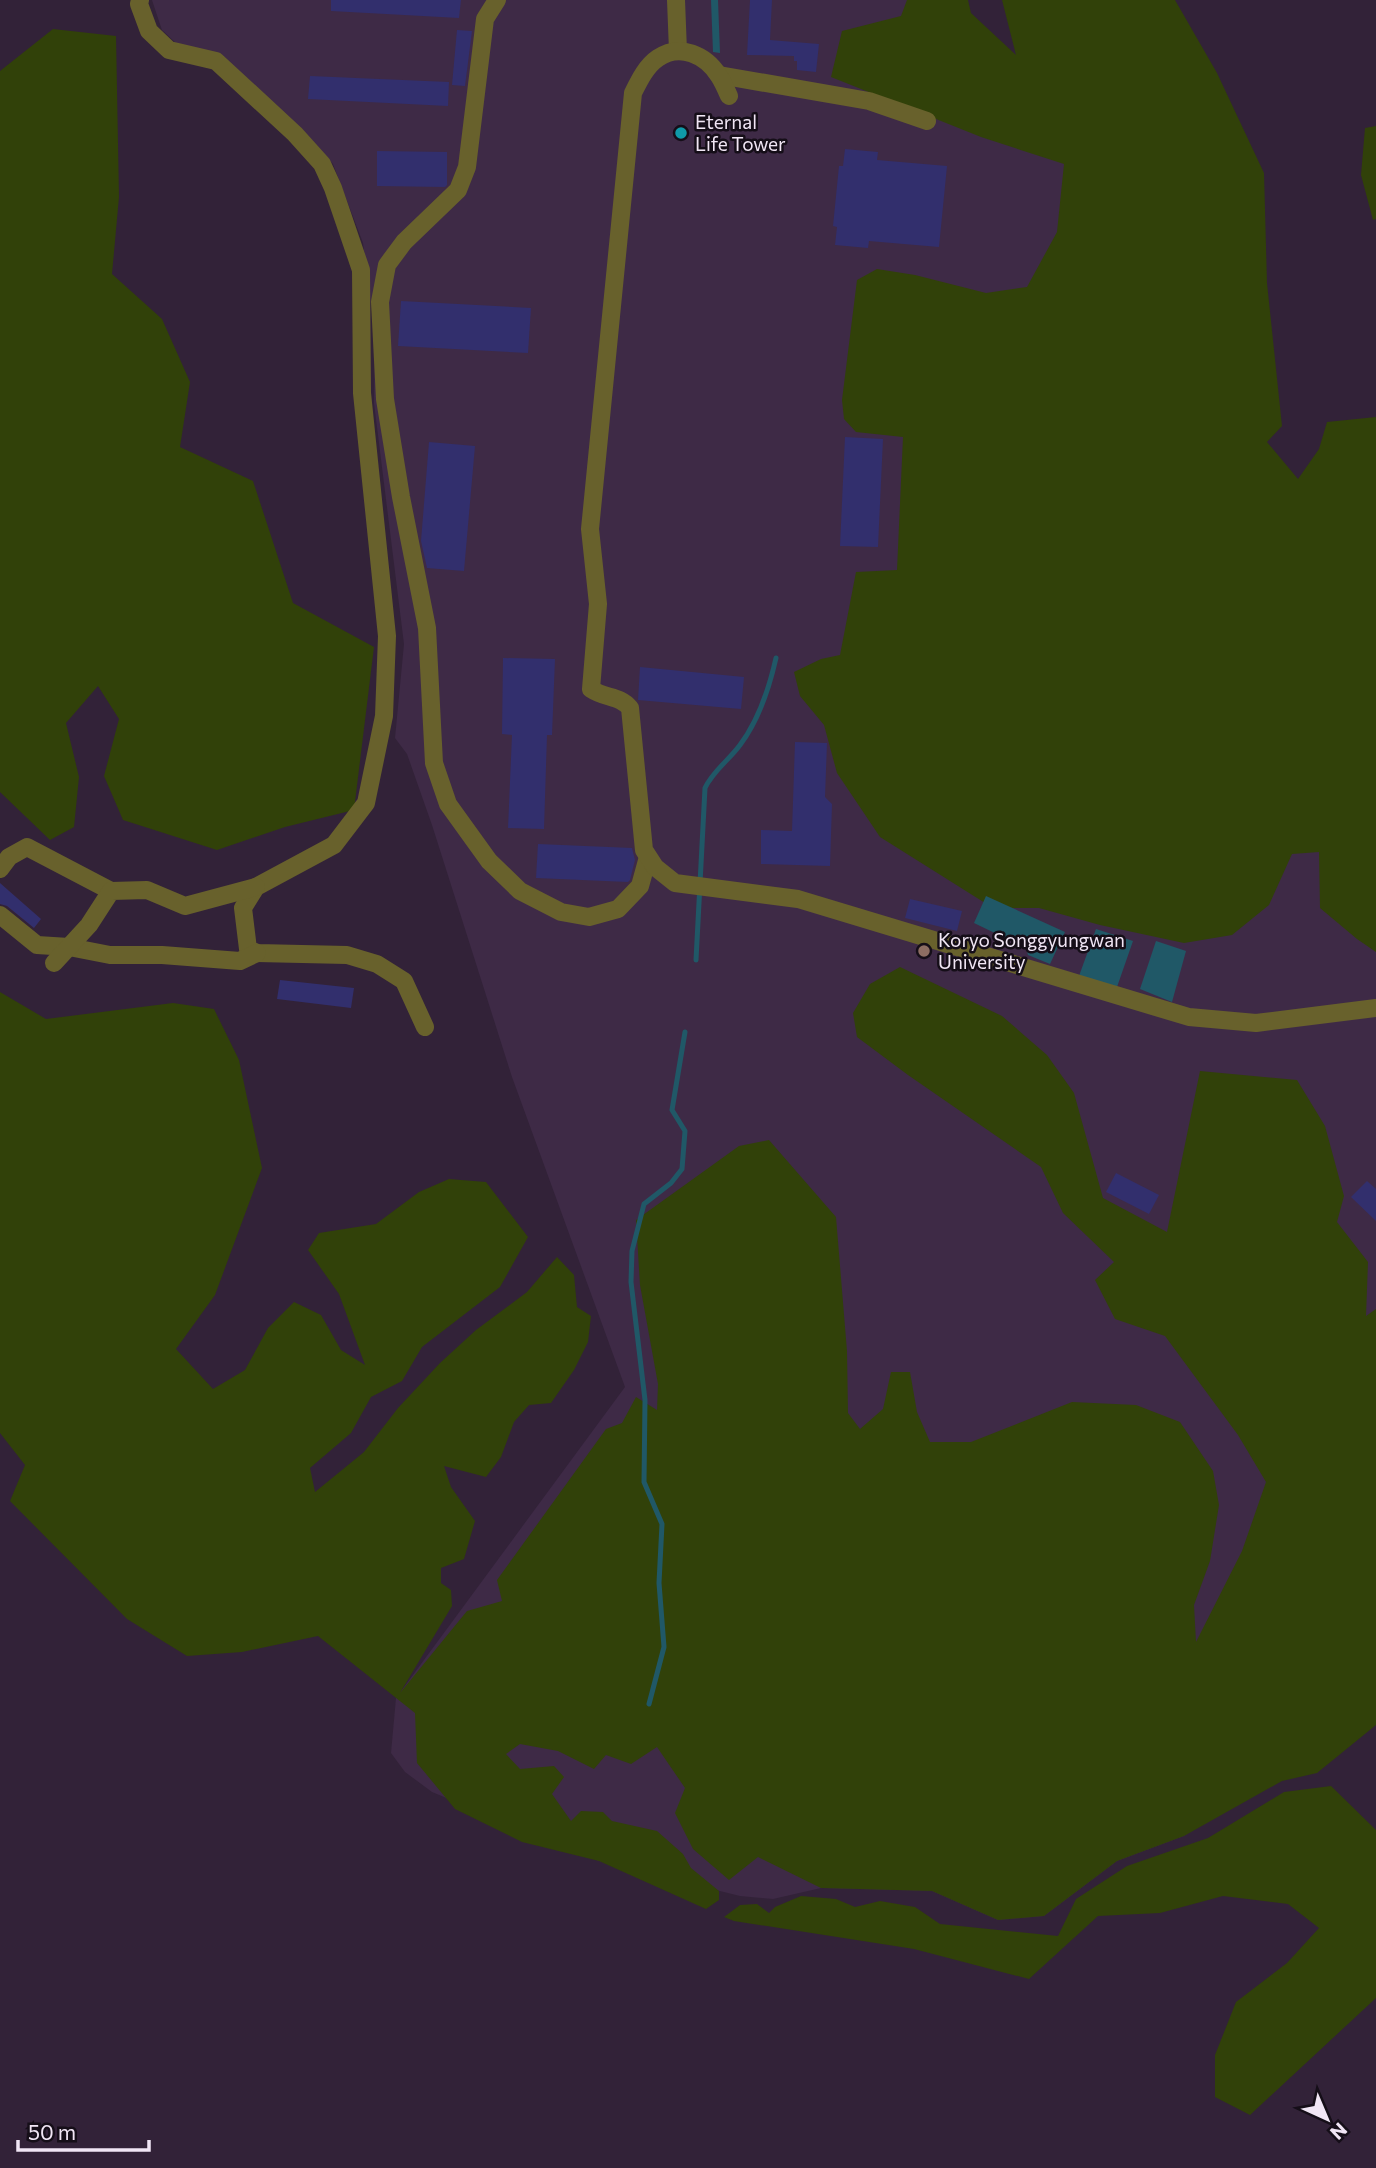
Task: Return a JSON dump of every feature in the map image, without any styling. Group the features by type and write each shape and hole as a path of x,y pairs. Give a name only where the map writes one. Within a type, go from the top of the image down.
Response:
{"lane":[{"path":"0,869 9,857 27,847 111,891 147,890 186,906 256,887 334,845 366,803 384,716 387,636 362,393 361,270 322,164 295,134 216,61 169,50 149,32 139,5 140,0"},
{"path":"497,0 485,19 467,167 458,190 404,242 387,265 380,302 385,399 401,498 427,628 434,763 448,804 489,861 520,891 561,912 589,917 618,909 640,887 648,857"},
{"path":"676,0 678,51"},
{"path":"729,96 719,75 707,61 688,51 671,52 657,58 642,74 633,93 590,529 598,604 591,689 601,696 623,700 630,708 644,850 655,867 675,883 798,899 1189,1017 1256,1023 1376,1008"},
{"path":"719,75 869,101 927,121"},
{"path":"256,887 243,908 248,949 257,953 347,955 377,964 404,981 425,1027"},
{"path":"54,963 89,925 111,891"},
{"path":"0,915 37,945 69,947 110,955 162,955 240,961 257,953"}],"shaded area":[{"name":"Koryo Songgyungwan University","path":"152,0 940,0 1085,148 1376,733 1376,1701 1184,1836 1117,1861 1044,1916 998,1920 932,1891 821,1888 773,1899 740,1896 599,1861 432,1792 405,1772 391,1753 396,1698 625,1387 512,1077 407,754 395,738 404,644 374,403 375,335 363,243 333,164 303,130 221,56 177,44 162,30"}],"green space":[{"path":"907,0 968,0 971,13 1016,55 1002,0 1175,0 1217,73 1264,173 1267,283 1282,426 1267,442 1298,479 1319,449 1327,422 1376,417 1376,952 1320,908 1319,852 1292,854 1269,905 1232,935 1184,943 1100,925 1039,908 993,908 880,837 837,773 824,725 800,696 794,672 821,659 840,655 856,572 897,570 903,437 856,432 844,419 842,400 857,280 877,269 915,275 986,293 1027,287 1057,232 1064,164 981,137 831,77 842,31 901,16"},
{"path":"53,29 116,36 119,197 112,274 162,319 190,382 180,447 253,481 293,603 374,647 354,810 285,827 217,850 123,820 104,776 119,719 98,686 66,723 79,777 74,827 50,840 0,792 0,71"},
{"path":"1376,126 1376,219 1373,220 1361,175 1365,128"},
{"path":"900,967 1002,1016 1047,1055 1074,1093 1103,1198 1167,1232 1200,1071 1297,1080 1325,1126 1344,1196 1337,1222 1368,1262 1366,1316 1376,1309 1376,1725 1317,1773 1282,1781 1184,1836 1117,1861 1044,1916 998,1920 932,1891 821,1888 758,1857 729,1880 693,1849 675,1813 685,1788 657,1747 631,1764 606,1755 594,1769 558,1751 520,1744 506,1754 520,1769 554,1766 564,1777 552,1794 571,1821 581,1811 603,1812 612,1821 657,1831 683,1854 691,1868 719,1891 719,1900 706,1909 599,1861 522,1842 455,1809 417,1763 415,1713 318,1636 242,1652 187,1656 127,1619 10,1501 25,1465 0,1433 0,992 46,1019 173,1003 214,1009 239,1060 262,1168 215,1295 176,1349 213,1389 245,1370 268,1328 294,1302 321,1315 341,1350 365,1365 339,1294 308,1250 319,1233 376,1224 419,1192 449,1179 486,1182 528,1237 500,1287 422,1347 402,1381 371,1397 351,1433 310,1468 315,1492 364,1452 398,1408 440,1363 476,1330 527,1292 557,1257 574,1275 577,1307 591,1316 588,1342 574,1370 551,1403 529,1405 514,1422 501,1457 486,1477 444,1466 451,1487 475,1521 464,1559 441,1568 441,1583 451,1590 452,1606 400,1693 467,1611 502,1601 497,1580 606,1429 622,1423 636,1397 657,1410 658,1384 640,1285 636,1220 739,1146 769,1140 836,1217 847,1351 848,1413 860,1429 883,1409 891,1372 910,1372 917,1412 930,1442 971,1442 1072,1402 1136,1405 1180,1422 1213,1471 1219,1505 1210,1561 1194,1605 1196,1642 1242,1551 1266,1482 1238,1435 1165,1336 1115,1319 1095,1280 1114,1262 1063,1213 1041,1167 857,1037 853,1013 870,984"},
{"path":"1331,1786 1376,1830 1376,1998 1250,2115 1215,2097 1215,2055 1236,2002 1287,1963 1319,1928 1288,1904 1223,1896 1160,1913 1098,1916 1029,1979 914,1949 734,1921 724,1917 740,1905 757,1904 769,1913 775,1907 801,1896 836,1899 855,1907 880,1901 915,1907 940,1924 1058,1936 1076,1899 1127,1866 1208,1838 1284,1792"}],"water":[{"path":"711,0 718,0 720,53 713,52"},
{"path":"986,896 1065,932 1050,964 1028,955 1026,948 974,923"},
{"path":"1096,929 1133,941 1117,987 1079,976"},
{"path":"1156,941 1186,951 1172,1002 1140,989"}],"building":[{"path":"331,0 461,0 459,18 331,11"},
{"path":"750,0 772,0 770,40 819,44 816,72 797,70 794,56 747,55"},
{"path":"457,30 472,31 465,86 452,85"},
{"path":"310,76 449,82 448,106 308,99"},
{"path":"845,149 878,152 877,160 947,166 939,247 869,241 868,248 835,245 837,227 833,226 839,166 843,166"},
{"path":"377,151 447,152 447,185 377,186"},
{"path":"401,301 531,308 528,353 398,346"},
{"path":"845,437 883,439 878,547 840,546"},
{"path":"429,442 475,446 464,571 427,568 421,541"},
{"path":"503,658 555,659 552,735 547,735 544,829 508,828 512,735 502,734"},
{"path":"640,667 744,677 741,709 638,700"},
{"path":"795,742 827,743 825,797 832,804 830,866 761,864 761,830 792,831"},
{"path":"538,844 632,848 635,860 630,880 536,878"},
{"path":"0,883 41,919 34,928 7,906 0,904"},
{"path":"910,899 962,911 957,931 905,918"},
{"path":"280,980 354,988 351,1008 277,999"},
{"path":"1116,1173 1159,1195 1149,1214 1106,1192"},
{"path":"1367,1181 1376,1189 1376,1221 1351,1197"}],"waterway":[{"path":"696,960 705,788 753,725 767,693 776,658"},
{"path":"649,1704 664,1647 659,1583 662,1524 644,1482 645,1400 631,1282 632,1251 644,1204 671,1183 682,1169 685,1131 672,1110 685,1032"}],"place":[{"name":"Eternal Life Tower","path":"681,133"},
{"name":"Koryo Songgyungwan University","path":"924,951"}]}
